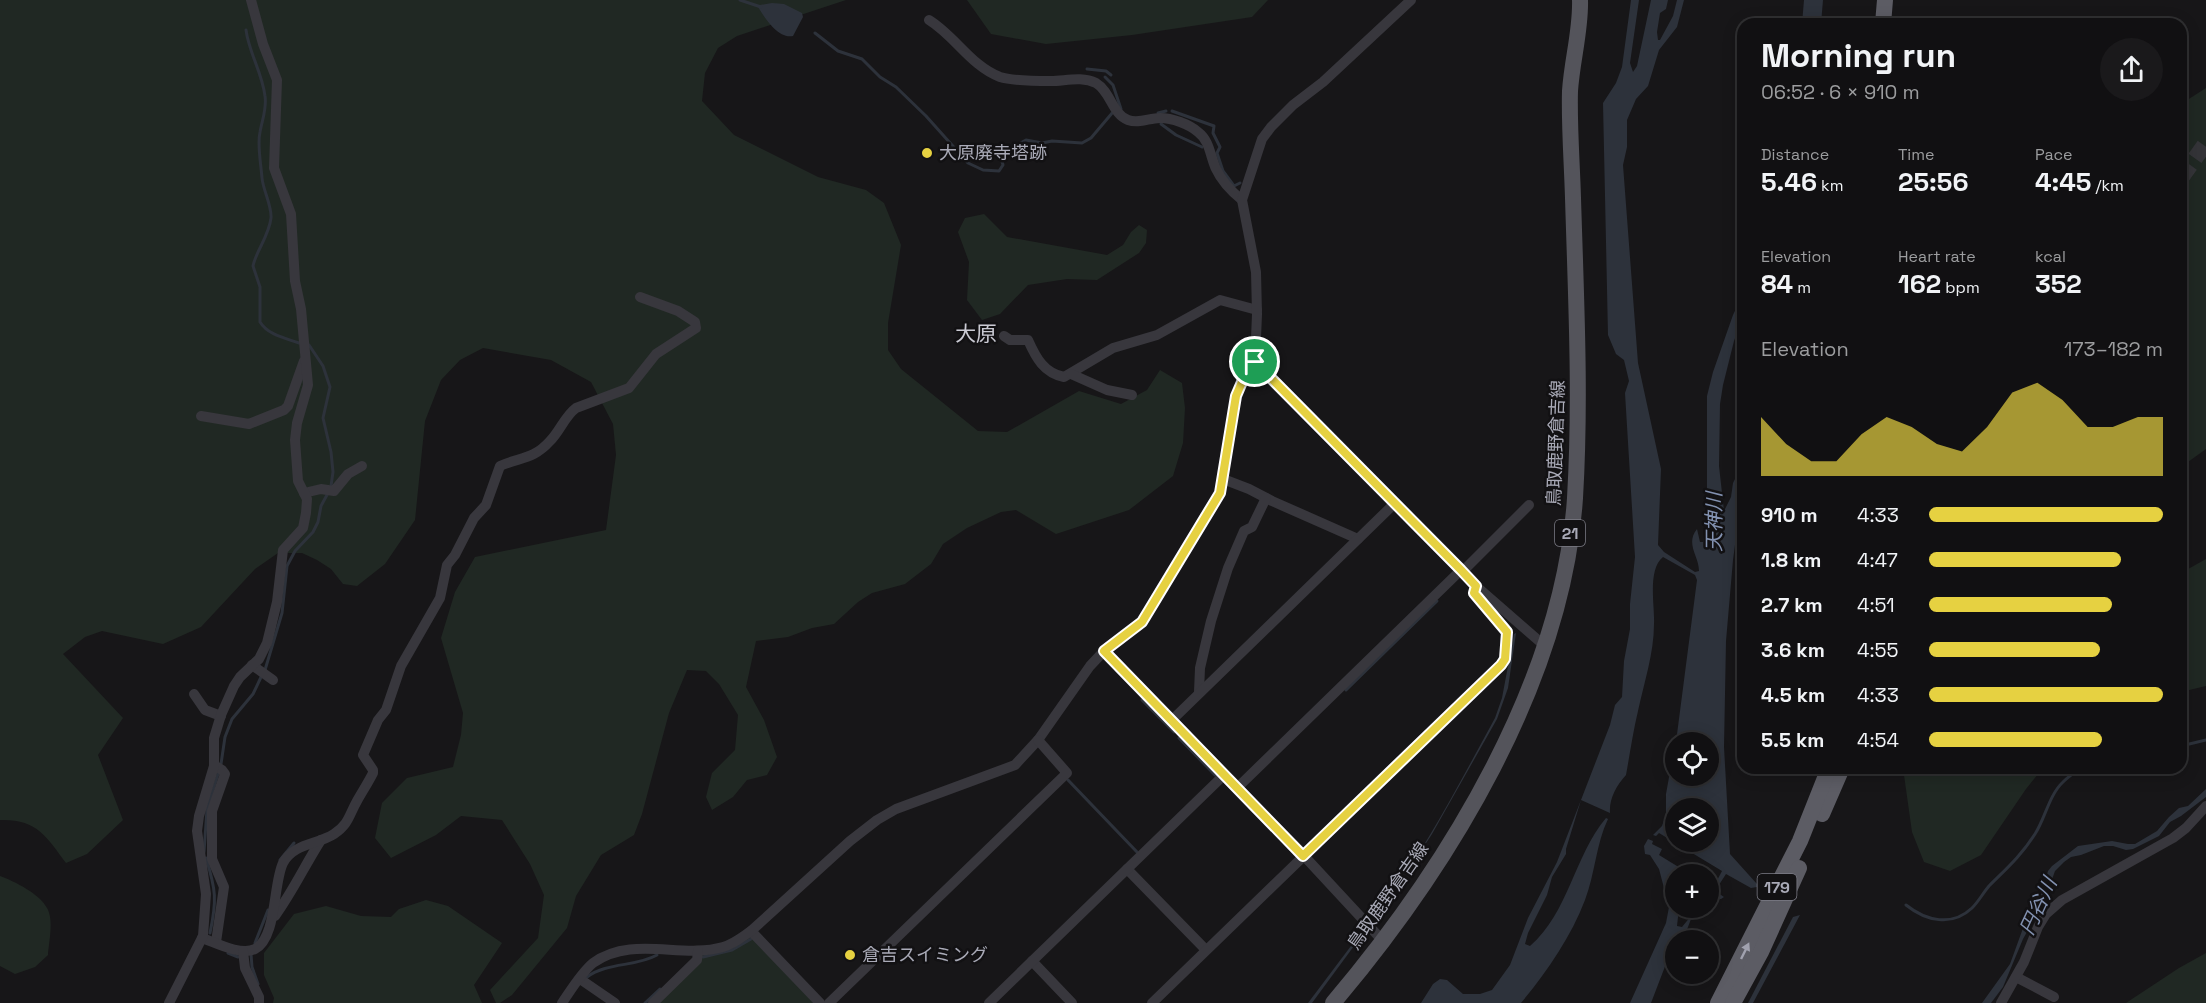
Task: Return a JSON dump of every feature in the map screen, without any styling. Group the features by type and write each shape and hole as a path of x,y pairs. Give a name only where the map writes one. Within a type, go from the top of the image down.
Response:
{"highway":[{"path":"1884,18 1885,0"},
{"name":"179","path":"1718,1003 1800,841 1827,774"},
{"name":"179","path":"1733,1003 1761,952 1839,774"}],"main road":[{"name":"鳥取鹿野倉吉線","path":"1333,1003 1404,911 1448,845 1497,761 1546,647 1559,600 1574,502 1578,363 1570,90 1580,0"}],"street":[{"path":"169,1003 202,938 207,911 197,831 199,816 214,765 214,738 221,716 240,677 260,658 267,643 277,602 283,550 303,528 307,499 298,481 295,440 297,423 308,385 301,309 295,281 291,214 274,168 277,80 263,44 251,0"},
{"path":"562,1003 591,965 609,953 622,950 698,951 729,945 752,931 850,841 877,820 896,809 1015,765 1038,740 1090,666 1104,651 1142,622 1220,493 1236,396 1245,375 1255,362 1256,272 1242,200 1262,139 1271,126 1301,98 1323,82 1411,0"},
{"path":"929,20 942,28 979,66 1002,77 1049,81 1083,79 1095,83 1104,90 1122,118 1133,122 1161,118 1185,124 1199,133 1208,145 1216,168 1228,189 1242,200"},
{"path":"1167,120 1169,107"},
{"path":"272,921 282,865 293,850 334,834 349,820 355,804 373,773 363,755 364,749 378,720 386,710 401,666 440,598 447,565 455,555 474,518 486,505 500,466 526,459 538,452 576,408 629,388 656,354 696,328 695,322 678,310 640,297"},
{"path":"1004,336 1010,340 1028,340 1038,360 1054,375 1064,377 1113,348 1158,335 1220,300 1257,310"},
{"path":"201,416 249,424 284,410 288,406 305,360"},
{"path":"1255,362 1476,586 1546,647"},
{"path":"1071,374 1110,391 1132,395"},
{"path":"304,493 321,489 334,491 348,474 362,466"},
{"path":"1224,479 1358,539"},
{"path":"1199,692 1200,668 1228,568 1245,531 1252,527 1266,498"},
{"path":"1170,721 1395,503"},
{"path":"1237,788 1529,505"},
{"path":"1152,1003 1505,659 1507,632 1474,593 1476,586"},
{"path":"1104,651 1382,940"},
{"path":"252,665 273,680"},
{"path":"194,694 205,711 221,716"},
{"path":"829,1003 1066,773 1038,740"},
{"path":"214,765 225,774 212,811 212,859 224,887 216,942"},
{"path":"989,1003 1224,775"},
{"path":"2001,1003 2046,914 2062,900 2173,838 2186,828 2206,806"},
{"path":"202,938 243,951 254,950 260,946 272,921 321,840"},
{"path":"1127,869 1206,950"},
{"path":"752,931 820,1003"},
{"path":"243,951 245,968 259,1003"},
{"path":"653,1003 697,960 698,951"},
{"path":"1032,961 1072,1003"},
{"path":"2016,977 2054,997"},
{"path":"580,978 615,1003"}],"shaded area":[{"path":"0,0 846,0 737,36 718,48 705,73 702,101 734,135 818,177 866,190 884,203 901,245 888,323 888,350 901,369 978,431 1007,432 1079,391 1121,404 1147,390 1160,370 1182,383 1185,408 1183,443 1173,476 1129,510 1056,534 1016,510 1001,512 967,528 943,544 931,564 905,584 872,593 858,602 834,624 812,628 788,637 756,641 746,687 764,720 777,757 767,775 747,780 733,797 712,810 706,797 712,773 735,750 738,715 719,684 706,671 687,670 669,713 642,814 634,835 601,855 576,896 567,928 512,995 496,1003 490,990 538,938 544,895 530,864 502,820 461,816 436,835 391,858 375,838 382,803 407,778 453,767 461,735 463,713 441,638 455,592 475,557 606,530 616,455 613,424 591,382 551,360 483,348 460,360 441,380 425,421 415,520 385,564 357,586 343,584 331,569 302,553 278,553 255,569 201,627 163,644 102,631 85,637 63,654 123,718 98,755 123,820 87,854 66,863 46,837 32,826 13,820 0,820"},
{"path":"967,0 1268,0 1252,17 1132,35 1046,44 991,34"},
{"path":"2206,88 2206,449 2187,463 2187,100"},
{"path":"984,214 1007,237 1107,255 1123,245 1131,232 1139,225 1147,230 1146,243 1139,253 1097,280 1067,279 1028,285 1000,314 982,320 967,300 969,262 958,232 965,218"},
{"path":"2206,559 2206,686 2187,691 2187,570"},
{"path":"1904,774 2038,774 1981,855 1950,871 1924,862 1912,832"},
{"path":"0,876 39,898 47,908 50,918 48,955 35,967 15,974 0,966"},
{"path":"426,900 448,906 502,943 474,985 482,1003 273,1003 274,998 264,975 264,953 294,914 326,906 361,916 391,917 399,909"},
{"path":"752,936 815,1003 659,1003 703,954"},
{"path":"2206,953 2206,1003 2126,1003 2179,968"}],"water":[{"name":"天神川","path":"1631,0 1639,0 1630,63 1633,72 1637,66 1651,0 1668,0 1666,9 1660,13 1657,32 1658,40 1660,40 1673,16 1677,0 1684,0 1677,27 1659,50 1648,86 1636,99 1627,120 1627,147 1623,165 1638,363 1661,469 1658,545 1664,552 1695,572 1699,571 1692,540 1697,529 1700,542 1703,542 1707,511 1707,396 1713,372 1737,307 1737,333 1720,404 1719,466 1724,511 1731,497 1737,475 1737,530 1726,641 1724,747 1730,854 1757,884 1757,887 1751,888 1726,874 1719,885 1722,871 1719,869 1719,864 1710,864 1690,852 1719,852 1719,798 1666,798 1667,786 1719,786 1719,732 1677,732 1697,580 1695,575 1663,557 1658,563 1653,579 1652,646 1626,775 1614,793 1610,813 1581,800 1566,854 1552,877 1547,895 1525,944 1530,946 1554,917 1586,849 1606,818 1608,819 1588,890 1573,927 1549,967 1521,1003 1421,1003 1433,984 1440,979 1447,980 1463,994 1480,994 1492,990 1510,965 1528,918 1557,862 1610,725 1615,705 1622,697 1635,557 1625,393 1629,381 1624,360 1616,354 1608,335 1603,103 1616,83 1622,67"},
{"path":"1804,0 1823,0 1822,18 1802,18"},
{"path":"772,3 784,4 802,13 803,17 793,36 777,31 758,7"},
{"path":"1516,633 1508,688 1497,719 1432,834 1377,918 1439,820 1495,718 1502,698"},
{"name":"円谷川","path":"2206,789 2206,797 2170,822 2159,836 2133,849 2104,846 2071,857 2064,862 2055,871 2044,902 2023,939 2003,987 1991,1003 1982,1003 2010,964 2026,920 2041,895 2048,871 2052,866 2078,846 2112,841 2135,844 2157,831 2179,808 2188,806"},
{"path":"1665,817 1665,837 1659,833 1656,836 1653,835 1662,826"},
{"path":"1648,839 1653,841 1652,844 1662,849 1659,855 1674,864 1665,864 1665,892 1659,869 1650,855 1645,854 1644,846"},
{"path":"1800,915 1753,1003 1748,1003 1793,917"},
{"path":"1667,918 1678,918 1677,926 1682,927 1692,918 1687,930 1665,930 1665,966 1651,1003 1630,1003"},
{"path":"1363,930 1365,931 1312,1003 1308,1003"}],"waterway":[{"path":"740,0 761,7"},
{"path":"246,30 265,96 259,149 263,183 271,213 268,231 253,266 260,287 260,322 272,333 299,343"},
{"path":"815,33 838,51 862,59 926,116 968,163 983,170 999,171 1003,165 1000,154 1026,140 1042,143 1052,141 1082,143 1091,138 1113,112"},
{"path":"1087,69 1106,71 1111,75"},
{"path":"1105,77 1113,85 1121,109"},
{"path":"1158,113 1166,111"},
{"path":"1172,111 1214,126 1213,133 1220,147 1217,153 1223,171 1234,186 1240,183"},
{"path":"1161,124 1176,135 1202,147"},
{"path":"309,345 323,366 330,387 323,418 331,452 333,472 331,486"},
{"path":"265,670 282,613 287,566 295,551 313,532 318,522 321,506 328,493"},
{"path":"1346,690 1437,601"},
{"path":"221,764 225,737 232,719 253,694 262,675"},
{"path":"1142,700 1174,732"},
{"path":"1179,738 1215,775"},
{"path":"2187,745 2206,740"},
{"path":"204,852 207,809 218,774"},
{"path":"1906,905 1922,915 1939,920 1956,918 1972,908 2029,842 2039,828 2058,787 2073,774"},
{"path":"1068,780 1137,852"},
{"path":"280,860 294,843"},
{"path":"206,858 214,895 210,933"},
{"path":"255,943 268,910"},
{"path":"703,957 732,950 751,939"},
{"path":"228,953 238,957"},
{"path":"251,954 252,967 258,984"},
{"path":"587,977 603,969 649,959 657,955"},
{"path":"645,1003 660,989"}],"tunnel":[{"path":"2187,170 2206,143"}],"place":[{"name":"大原廃寺塔跡","path":"927,153"},
{"name":"倉吉スイミング","path":"850,955"}],"district":[{"name":"大原","path":"976,334"}],"route":[{"path":"1255,362 1476,586 1474,593 1507,632 1505,659 1501,665 1303,856 1104,651 1142,622 1220,493 1236,396 1245,375 1255,362"}]}
